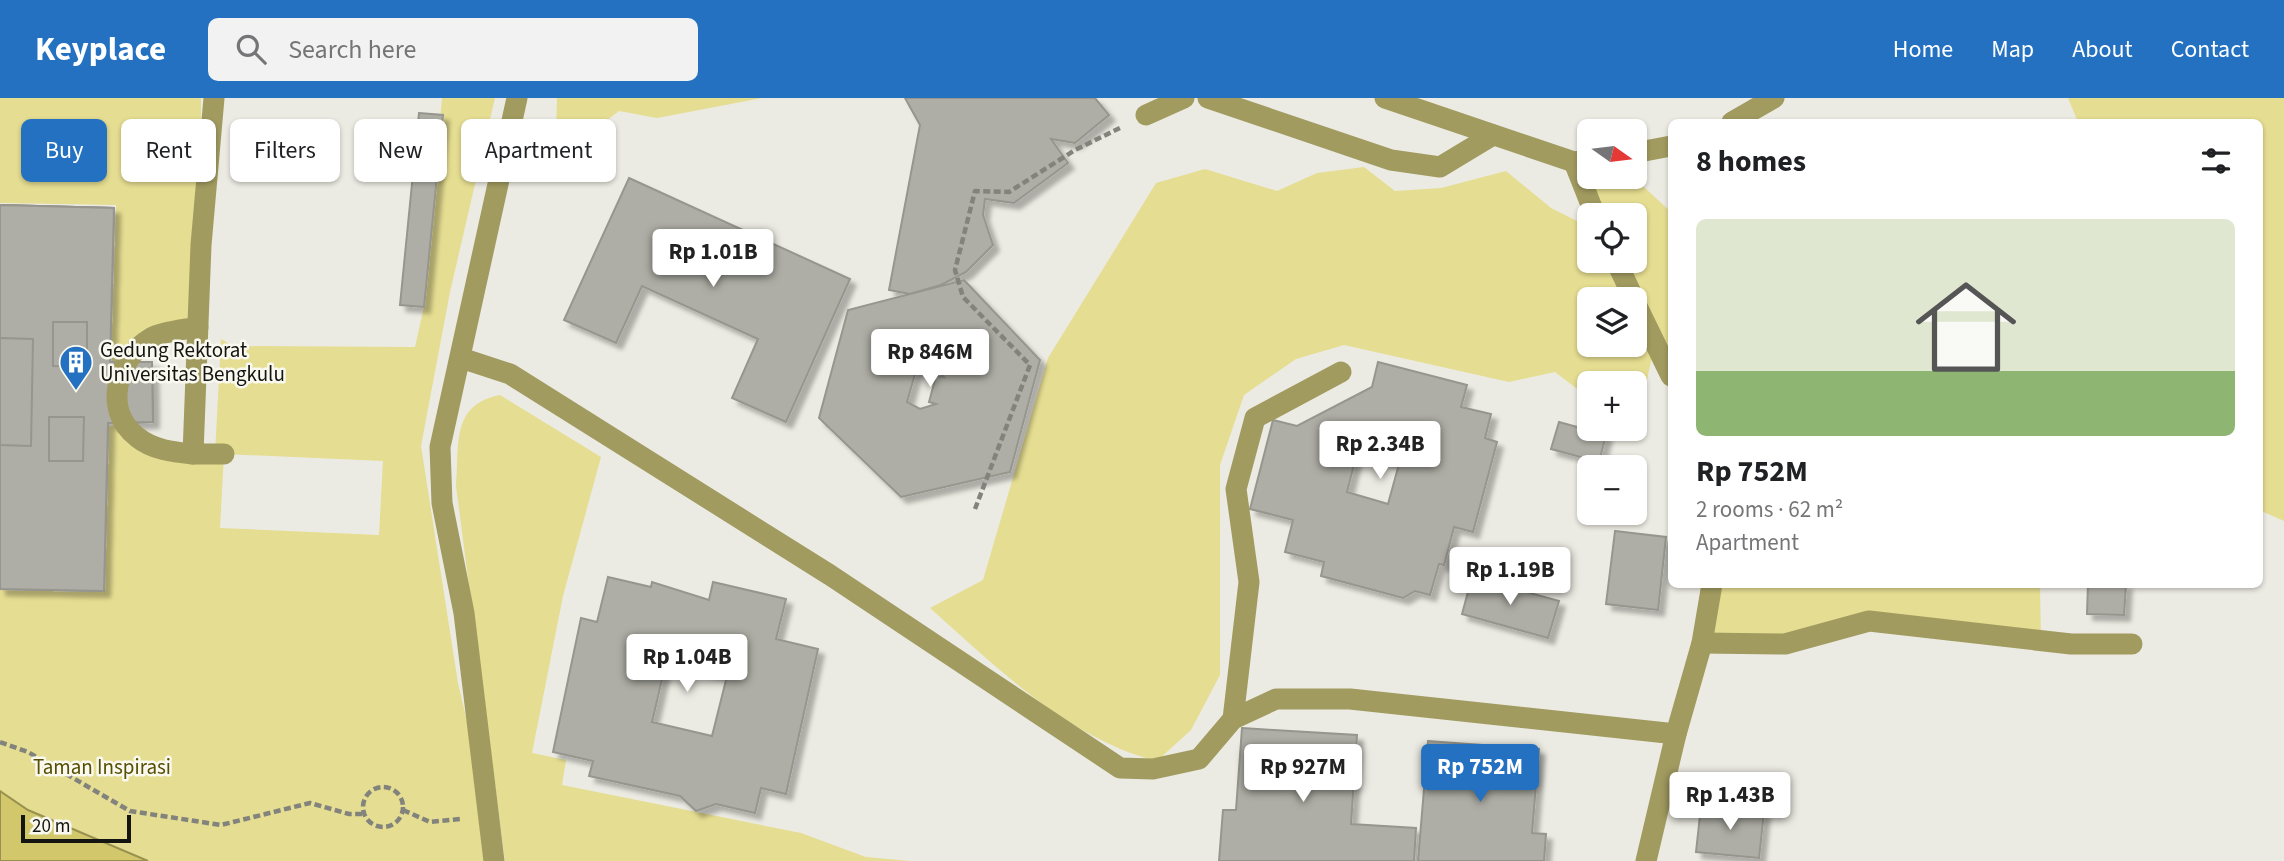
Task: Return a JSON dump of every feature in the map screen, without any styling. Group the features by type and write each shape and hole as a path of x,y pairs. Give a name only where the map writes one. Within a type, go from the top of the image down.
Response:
{"lane":[{"path":"193,454 198,327 214,98"},
{"path":"493,851 464,613 442,503 440,447 454,373 461,358 517,98"},
{"path":"1146,115 1185,98"},
{"path":"1208,98 1391,160 1440,167 1493,135"},
{"path":"1385,98 1493,135 1577,160"},
{"path":"1737,119 1774,98"},
{"path":"1647,151 1668,147"},
{"path":"198,327 154,336 137,348 125,361 118,382 118,401 125,425 153,447 193,454 224,454"},
{"path":"1647,327 1668,370"},
{"path":"461,358 510,374 830,575 1120,768 1153,769 1199,759 1233,719 1276,699 1350,699 1676,734"},
{"path":"1233,719 1249,582 1236,489 1255,418 1341,372"},
{"path":"1646,861 1676,734 1702,643 1711,588"},
{"path":"1702,643 1785,644 1869,621 2071,644 2132,644"}],"path":[{"path":"975,509 1030,365 963,297 955,270 975,191 1009,192 1075,150 1146,115"},
{"path":"0,742 28,752 130,811 221,825 310,803 349,814 364,814"},
{"path":"385,787 401,797 403,810 397,822 385,828 372,824 364,814 367,795 385,787"},
{"path":"403,810 430,822 489,816"}],"green space":[{"path":"0,98 201,98 201,119 121,119 121,182 201,182 198,327 125,361 111,361 116,205 0,203"},
{"name":"Taman Inspirasi","path":"442,98 495,98 490,119 461,119 461,182 476,182 450,292 421,446 458,683 489,816 495,861 0,861 0,590 105,592 109,426 125,425 136,437 215,454 221,339 233,346 415,347 424,307 435,182 447,182 447,119 440,119","holes":["224,454 383,461 379,535 220,528"]},
{"path":"557,98 762,98 657,118 619,111 609,119 556,119"},
{"path":"2068,98 2284,98 2284,521 2263,512 2263,119 2077,119"},
{"path":"1364,167 1395,191 1441,188 1506,171 1551,208 1577,221 1577,273 1647,273 1647,203 1590,203 1585,189 1646,189 1668,209 1668,370 1655,343 1647,380 1647,371 1577,371 1577,389 1555,372 1509,382 1344,345 1296,359 1244,395 1220,465 1220,675 1191,730 1157,761 1125,751 1064,718 1008,677 930,608 983,580 1048,358 1156,183 1205,169 1277,191 1317,173"},
{"path":"500,395 601,457 563,596 532,753 566,760 562,785 801,833 866,857 910,861 505,861 456,486 458,442 465,417 484,400"},
{"path":"1711,588 2040,588 2041,641 1869,621 1785,644 1702,643"}],"shaded area":[{"path":"0,791 28,810 148,861 0,861"}],"building":[{"path":"905,98 1095,98 1109,115 1075,143 1051,139 1068,163 1014,203 985,199 983,215 993,245 966,272 941,285 910,294 889,290 920,125"},
{"path":"419,113 443,115 443,119 418,119"},
{"path":"629,178 850,279 786,422 732,398 758,339 642,286 616,343 564,320"},
{"path":"412,182 436,182 424,307 400,305"},
{"name":"Gedung Rektorat Universitas Bengkulu","path":"0,205 114,208 110,362 152,362 153,422 108,423 104,591 0,589 0,522 28,522 30,468 0,467 0,320 41,320 43,262 1,261 0,284"},
{"name":"Gedung Rektorat Universitas Bengkulu","path":"0,205 114,208 110,362 152,362 153,422 108,423 104,591 0,589 0,445 31,446 33,339 0,338","holes":["53,322 87,322 87,367 53,366","49,417 84,417 83,461 49,461"]},
{"name":"Gedung Rektorat Universitas Bengkulu","path":"0,205 114,208 110,362 152,362 153,422 108,423 104,591 0,589"},
{"path":"964,280 1040,360 1010,472 901,497 819,418 848,310","holes":["930,365 944,377 936,376 929,402 936,404 920,409 907,402 917,367"]},
{"path":"53,322 87,322 87,367 53,366"},
{"path":"0,338 33,339 31,446 0,445"},
{"path":"1378,362 1467,385 1461,407 1491,414 1485,438 1497,442 1473,532 1454,527 1444,565 1439,564 1430,595 1415,591 1403,598 1321,576 1324,562 1285,552 1293,520 1250,509 1273,420 1297,426 1372,387","holes":["1357,453 1399,464 1388,504 1347,492"]},
{"path":"49,417 84,417 83,461 49,461"},
{"path":"1559,422 1577,427 1577,441 1604,441 1601,455 1577,456 1551,449"},
{"path":"1615,531 1666,537 1658,610 1606,604"},
{"path":"608,577 651,587 652,582 709,600 713,582 786,599 776,639 818,649 786,794 761,788 755,813 716,804 696,811 680,796 589,776 593,761 553,752 581,618 597,622","holes":["666,662 727,676 712,736 652,722"]},
{"path":"1472,577 1559,601 1548,638 1462,614"},
{"path":"2088,588 2126,588 2124,615 2087,614"},
{"path":"1242,728 1357,735 1351,824 1416,828 1414,861 1219,861 1223,810 1236,810"},
{"path":"1428,741 1539,749 1532,833 1546,834 1544,861 1418,861"},
{"path":"1701,806 1764,812 1759,858 1696,852"}],"place":[{"name":"Gedung Rektorat Universitas Bengkulu","path":"76,392"}]}
